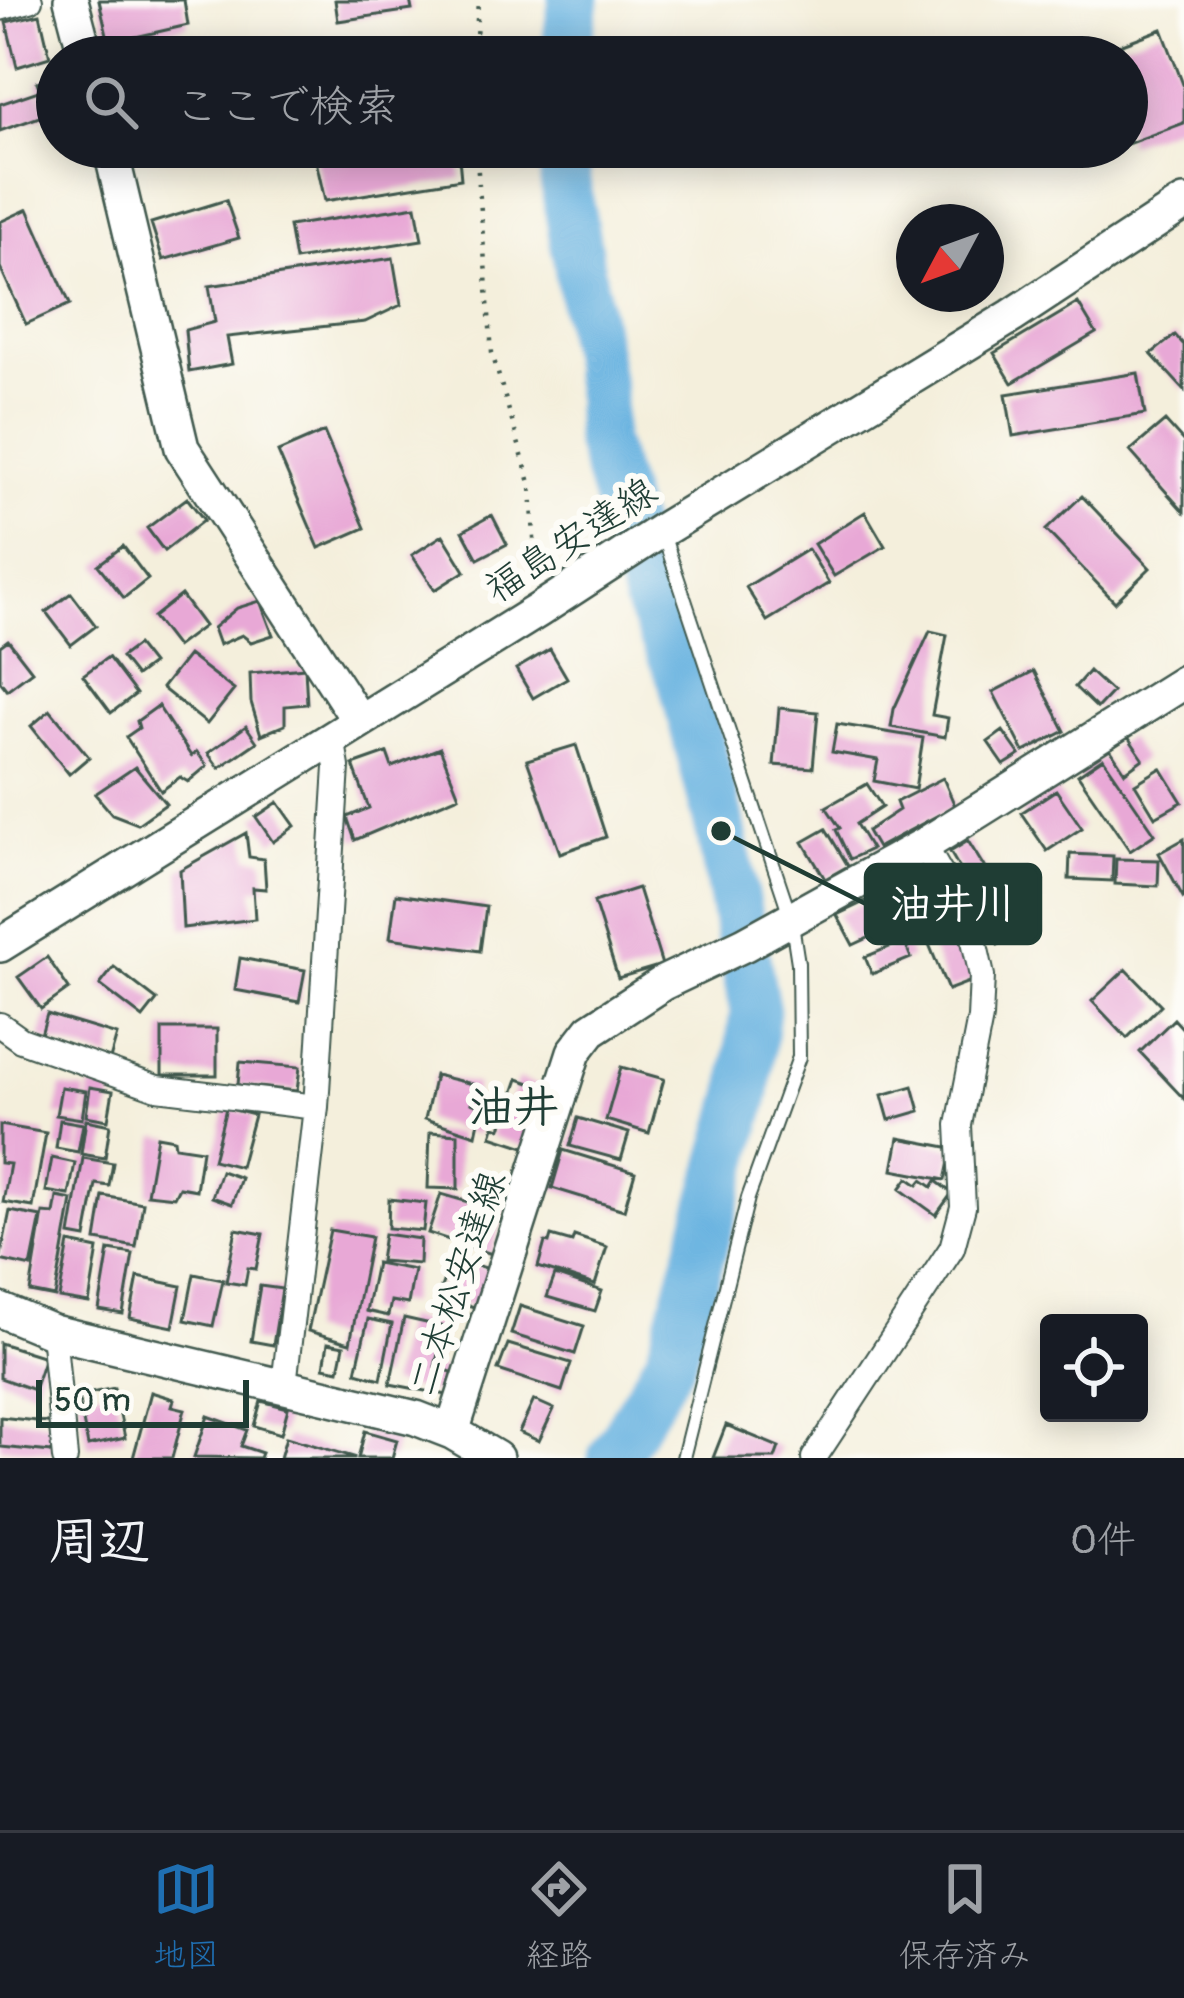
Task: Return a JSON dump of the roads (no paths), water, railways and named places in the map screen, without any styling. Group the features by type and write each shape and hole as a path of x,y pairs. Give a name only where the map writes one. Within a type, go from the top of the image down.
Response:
{"main road":[{"path":"70,0 80,36"},
{"path":"115,168 182,448 345,729"},
{"name":"福島安達線","path":"0,945 1012,316 1184,203"},
{"name":"二本松安達線","path":"0,1310 53,1332 416,1418 452,1432 574,1052 591,1030 663,983 745,944 924,845 1184,682"},
{"path":"452,1432 496,1458"}],"street":[{"path":"0,8 30,0"},
{"path":"284,1385 316,1107 337,767 345,729"},
{"path":"814,1458 952,1248 962,1207 959,1125 980,1018 982,976 971,927 924,845"},
{"path":"0,1025 21,1040 157,1088 316,1107"},
{"path":"53,1332 65,1458"}],"lane":[{"path":"662,530 790,918 798,963 799,1057 748,1198 683,1458"}],"waterway":[{"path":"568,36 574,0"},
{"path":"565,168 600,391 600,440 649,601 683,679 721,831 755,1011 745,1092 671,1359 613,1458"}],"place":[{"name":"油井川","path":"721,831"}],"district":[{"name":"油井","path":"514,1106"}]}
